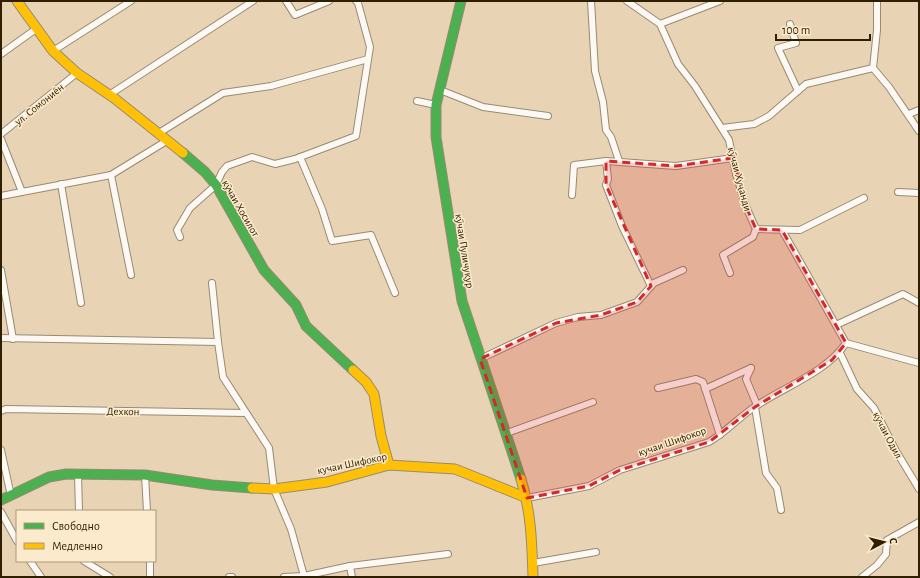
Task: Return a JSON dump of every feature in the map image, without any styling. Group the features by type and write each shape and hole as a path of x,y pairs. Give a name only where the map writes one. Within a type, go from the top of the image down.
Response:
{"street":[{"name":"кӯчаи Хосилот","path":"16,1 53,51 77,73 109,95 168,140 205,172 216,185 264,270 296,305 306,326 366,382 374,394 381,436 389,465"},
{"path":"53,51 131,1"},
{"path":"109,95 253,1"},
{"path":"286,1 295,15 329,1"},
{"path":"180,237 177,230 190,208 216,185 222,172 227,166 252,157 275,164 300,157 356,136 370,47 356,1"},
{"name":"кӯчаи Пуличуқур","path":"461,1 436,105 436,137 462,301 480,359 507,433 527,498 533,577"},
{"path":"591,1 595,71 603,102 606,130 611,137 619,161"},
{"path":"627,1 660,24 720,1"},
{"path":"877,1 877,30 873,68 909,114 919,131"},
{"name":"кӯчаи Хуҷанди","path":"660,24 678,64 729,140 747,209 756,229"},
{"path":"790,24 796,44 778,48 798,91"},
{"path":"1,54 36,29"},
{"path":"159,133 223,93 271,86 368,59"},
{"path":"722,128 754,124 768,116 806,84 873,68"},
{"name":"ул. Сомониён","path":"1,134 77,73"},
{"path":"440,90 483,107 548,116"},
{"path":"417,101 436,105"},
{"path":"909,114 919,110"},
{"path":"1,139 22,192"},
{"path":"1,196 111,175 168,140"},
{"path":"300,157 322,209 332,241 371,235 395,293"},
{"path":"572,196 574,165 619,161 676,166 733,158"},
{"path":"606,161 608,179 606,185 622,226 651,286"},
{"path":"111,175 131,276"},
{"path":"61,184 81,303"},
{"path":"898,192 919,193"},
{"path":"730,273 723,255 753,237 756,229 800,230 864,198"},
{"path":"782,230 846,343 919,363"},
{"path":"1,270 13,339"},
{"path":"480,359 556,323 578,317 601,315 637,302 651,286 683,270"},
{"path":"212,283 223,377 269,448 274,489 291,529 304,576"},
{"path":"836,325 903,294 919,303"},
{"path":"1,338 218,342"},
{"path":"840,353 846,343"},
{"name":"кучаи Шифокор","path":"1,500 49,477 78,474 145,475 212,485 274,489 327,482 389,465 455,468 527,498 589,486 620,470 709,442 756,406 832,360 840,353"},
{"name":"кӯчаи Одил","path":"840,353 858,390 874,408 896,451 919,489"},
{"path":"705,389 751,368 746,379 756,406 766,473 777,488 781,510"},
{"path":"658,388 696,380 703,382 720,435"},
{"path":"507,433 593,402"},
{"name":"Дехкон","path":"1,411 6,409 246,413"},
{"path":"1,450 11,496"},
{"path":"78,474 79,510"},
{"path":"145,475 147,510"},
{"path":"1,512 16,539"},
{"path":"862,577 877,565 886,554 887,540 919,522"},
{"path":"533,563 596,552"},
{"path":"284,577 304,576 350,566 448,554"},
{"path":"31,562 41,577"},
{"path":"86,562 110,577"},
{"path":"150,562 150,577"},
{"path":"350,566 352,577"}],"highlighted area":[{"path":"733,158 747,209 756,229 782,230 846,343 832,360 755,407 709,442 620,470 589,486 527,498 480,359 556,323 601,315 637,302 651,286 606,185 606,161 676,166"}],"traffic: fast":[{"path":"461,1 436,105 436,137 462,301 521,479"},
{"path":"183,153 205,172 216,185 264,270 296,305 306,326 353,370"},
{"path":"1,500 49,477 66,474 145,475 212,485 252,488"}],"traffic: slow":[{"path":"17,1 53,51 77,73 114,98 183,153"},
{"path":"353,370 366,382 374,394 381,436 389,465"},
{"path":"252,488 274,489 327,482 389,465 455,469 527,498"},
{"path":"521,479 529,515 533,577"}]}
